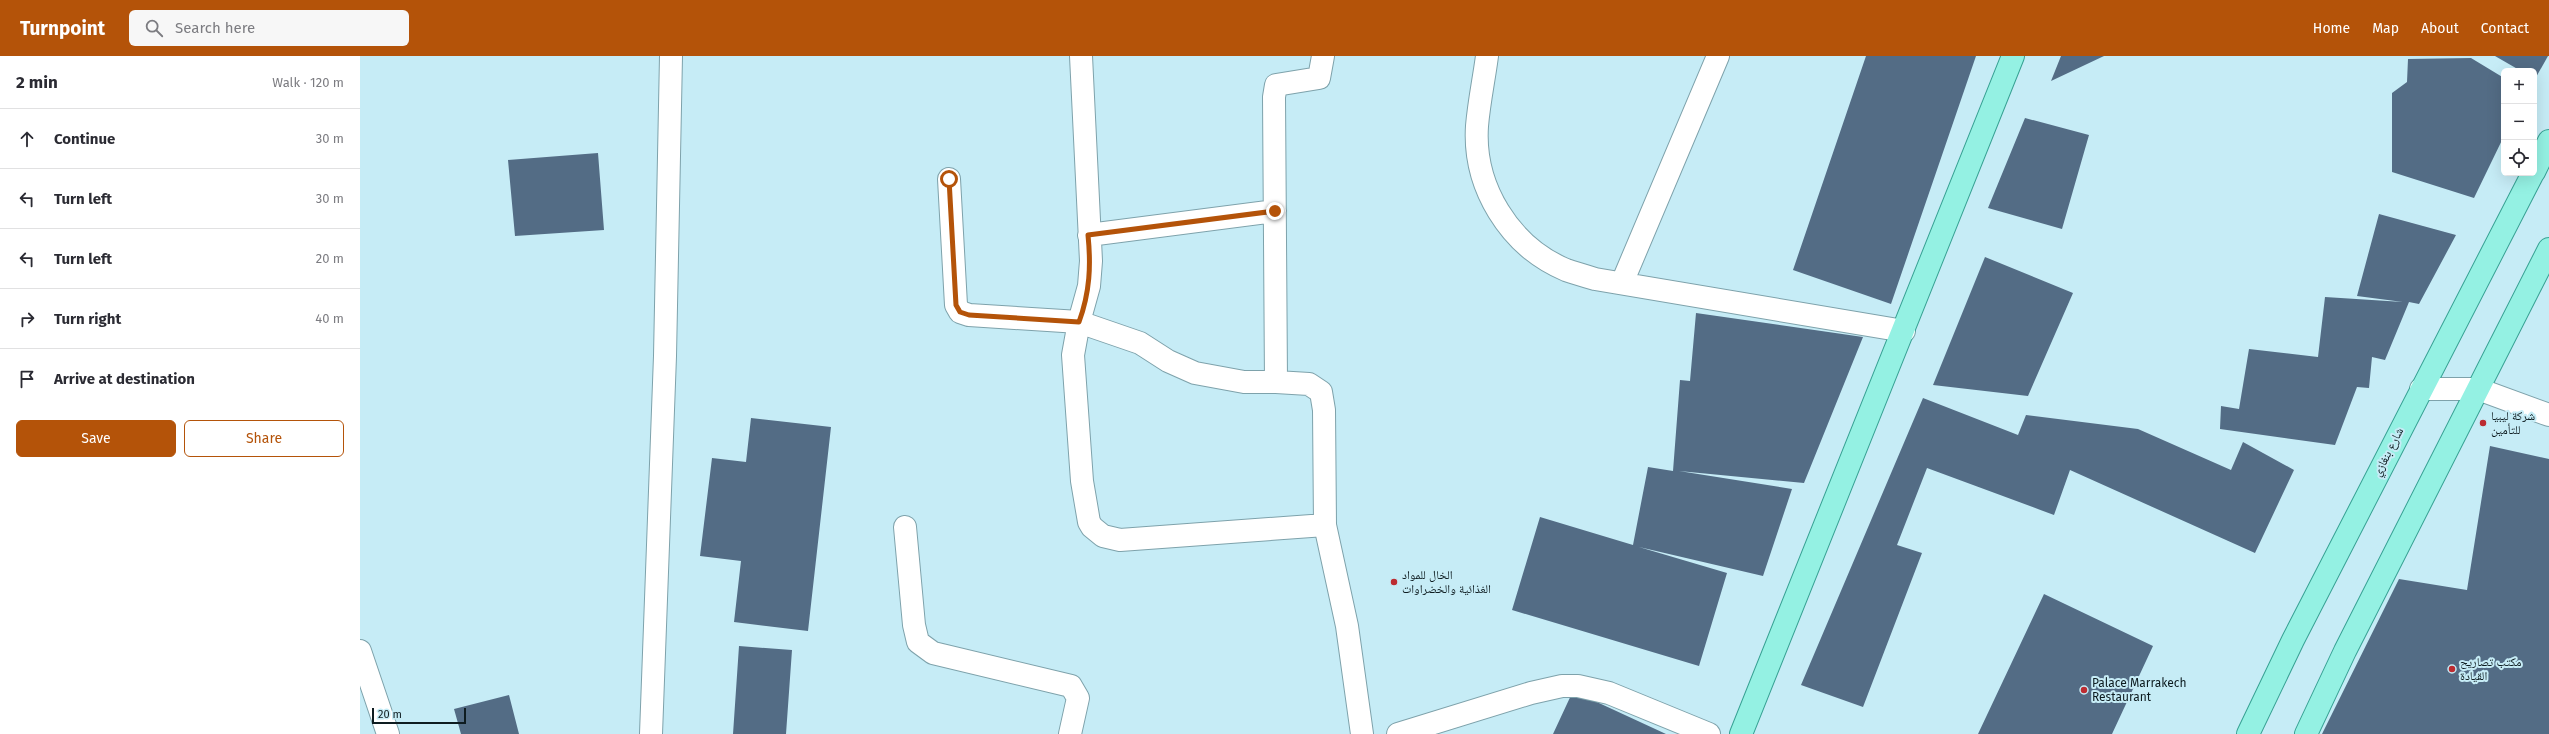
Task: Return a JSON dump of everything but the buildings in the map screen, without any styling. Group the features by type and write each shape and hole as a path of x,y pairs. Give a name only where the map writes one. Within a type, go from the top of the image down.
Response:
{"main road":[{"path":"1741,734 1904,331 2013,56"},
{"name":"شارع بنغازي","path":"2537,166 2549,141"},
{"name":"شارع بنغازي","path":"2248,734 2293,640 2532,176"},
{"path":"2306,734 2348,644 2549,249"}],"street":[{"path":"651,734 665,356 671,56"},
{"path":"1081,56 1088,235 1091,261 1089,286 1079,322 1073,368 1082,481 1089,522 1098,532 1110,539 1140,540 1325,525"},
{"path":"1276,382 1274,88 1278,85 1319,78 1323,56"},
{"path":"1487,56 1477,126 1479,164 1490,198 1508,228 1532,249 1565,269 1595,279 1904,331"},
{"path":"1622,283 1718,56"},
{"path":"949,179 950,240 958,309 969,315 1079,322 1140,343 1168,361 1195,373 1244,382 1310,384 1320,392 1324,410 1325,525 1346,626 1362,734"},
{"path":"1088,235 1275,211"},
{"path":"2421,389 2478,389 2549,415"},
{"path":"905,527 914,625 918,642 933,653 1071,686 1078,698 1070,734"},
{"path":"360,651 388,734"},
{"path":"1398,734 1531,693 1562,686 1578,686 1609,692 1709,734"}],"place":[{"name":"شركة ليبيا للتأمين","path":"2483,423"},
{"name":"الخال للمواد الغذائية والخضراوات","path":"1394,582"},
{"name":"مكتب تصاريح القيادة","path":"2452,669"},
{"name":"Palace Marrakech Restaurant","path":"2084,690"}],"route":[{"path":"949,179 950,240 956,305 960,312 969,315 1079,322 1089,286 1091,261 1088,235 1275,211"}]}
